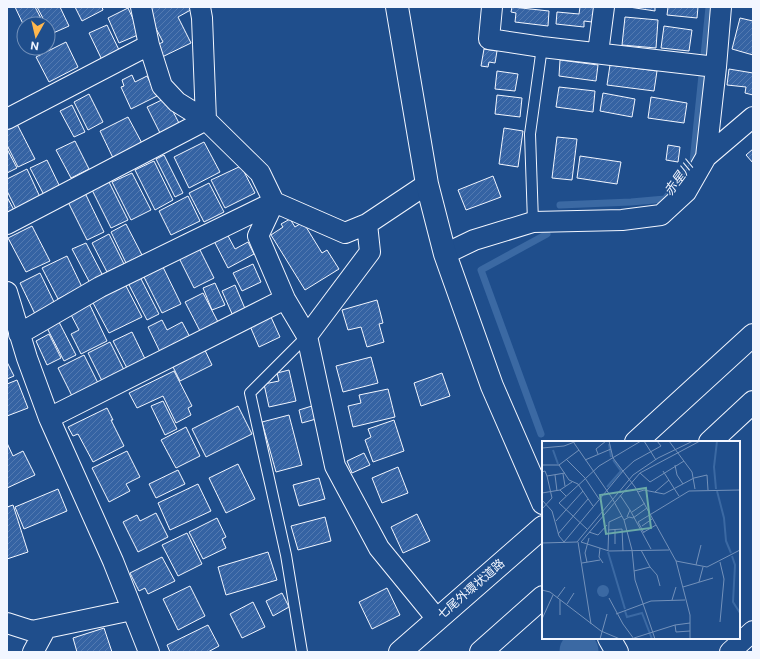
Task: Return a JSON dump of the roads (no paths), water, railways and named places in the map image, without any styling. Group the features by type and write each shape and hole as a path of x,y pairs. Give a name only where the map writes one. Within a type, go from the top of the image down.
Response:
{"street":[{"path":"140,7 149,45 162,86 177,102 206,120 260,173 274,202 345,233 367,224 427,184"},
{"path":"200,7 202,18 206,120"},
{"path":"398,7 427,184 446,254 492,386 542,500"},
{"path":"492,7 489,39 542,47 716,67"},
{"path":"598,53 604,7"},
{"path":"706,157 721,7"},
{"path":"7,119 149,45"},
{"path":"446,254 474,240 533,222 622,220 661,214 686,192 706,157 753,117"},
{"path":"7,224 206,120"},
{"path":"274,202 258,236 284,299 307,336 335,466 379,548 437,619"},
{"path":"19,334 100,288 274,202"},
{"path":"307,336 370,252 367,224"},
{"path":"7,292 19,334 49,418 113,561 149,652"},
{"path":"49,418 284,299"},
{"path":"637,441 753,335"},
{"path":"711,441 753,402"},
{"name":"七尾外環状道路","path":"400,652 542,528"},
{"path":"482,652 542,598"},
{"path":"7,623 32,632 132,610"},
{"path":"33,652 46,628"},
{"path":"730,652 753,631"},
{"path":"610,639 617,652"}],"lane":[{"path":"533,222 530,134 542,47"},
{"path":"302,652 286,554 250,393 307,336"}],"waterway":[{"name":"赤星川","path":"560,205 665,199 693,162 709,7"},
{"name":"赤星川","path":"541,434 481,270 547,234"}]}
